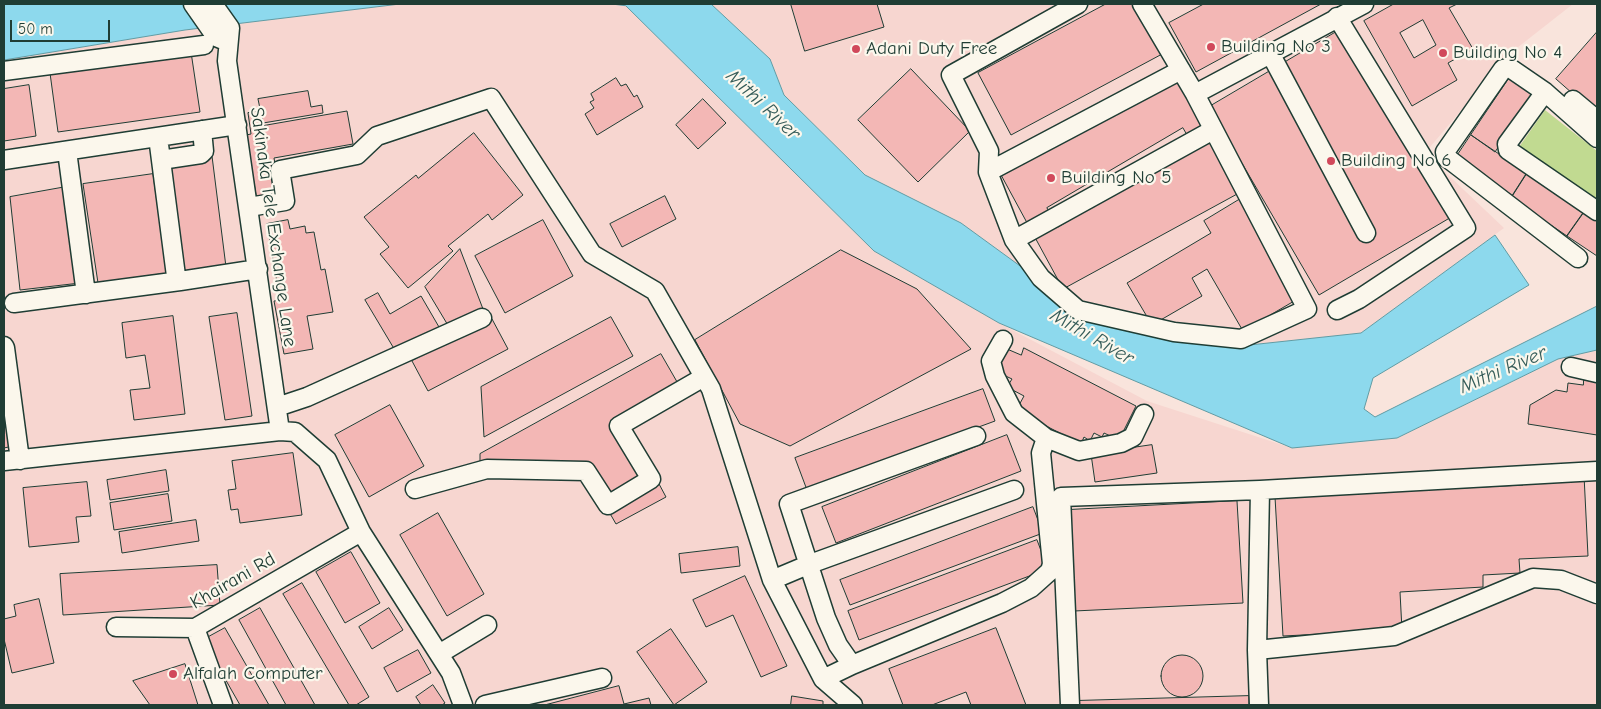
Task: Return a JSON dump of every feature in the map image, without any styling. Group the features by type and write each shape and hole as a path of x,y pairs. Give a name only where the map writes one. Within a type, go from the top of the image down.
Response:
{"street":[{"path":"193,4 219,38"},
{"path":"213,4 219,38"},
{"path":"1078,4 952,75 989,151 988,172 1014,240 1041,278 1078,310 1174,332 1241,340 1307,309 1213,130 1198,92 1181,70 1142,4"},
{"path":"1198,92 1364,4"},
{"path":"1337,310 1368,294 1466,228 1338,17"},
{"path":"4,71 219,38"},
{"name":"Sakinaka Tele Exchange Lane","path":"219,38 228,61 280,431"},
{"path":"1270,53 1366,233"},
{"path":"1578,258 1446,157 1445,152 1503,69 1510,68 1545,92 1597,138"},
{"path":"988,172 1181,70"},
{"path":"1545,92 1507,144 1508,150 1597,212"},
{"path":"249,207 285,201 280,170 357,155 377,136 491,98 592,254 655,291 711,389 772,580 823,678 853,705"},
{"path":"1573,100 1597,120"},
{"path":"4,160 237,125"},
{"path":"161,160 201,154 204,151 202,130"},
{"path":"1014,240 1213,130"},
{"path":"158,137 176,276 180,281"},
{"path":"67,151 86,294"},
{"path":"14,303 258,269"},
{"path":"277,407 315,394 482,318"},
{"path":"1003,340 991,361 995,376 1014,413 1046,438 1079,451 1121,443 1133,436 1144,414"},
{"path":"4,346 12,460 280,431 295,432 327,460 361,532 451,672 463,705"},
{"path":"1571,367 1597,373"},
{"path":"416,489 487,469 586,471 608,505 651,480 619,426 704,376"},
{"path":"852,665 838,645 826,618 789,504 976,436"},
{"path":"823,678 1002,603 1032,588 1050,571 1052,564 1040,453 1046,438"},
{"path":"1070,705 1061,497 1260,490 1597,471"},
{"path":"772,580 810,564 1014,490"},
{"path":"1259,705 1260,490"},
{"name":"Khairani Rd","path":"116,627 195,628 361,532"},
{"path":"1258,650 1394,636 1533,578 1561,580 1597,594"},
{"path":"439,654 487,625"},
{"path":"195,628 223,705"},
{"path":"485,705 602,678"},
{"path":"526,695 530,684 542,679"}],"shaded area":[{"path":"400,4 612,4 626,6 874,251 999,323 1147,401 1292,448 1397,438 1558,359 1597,350 1597,705 4,705 4,60 185,30"},
{"path":"711,4 1573,4 1508,55 1425,153 1504,228 1361,333 1231,347 1093,319 961,223 865,175 784,95 770,59"}],"green space":[{"path":"1545,110 1597,151 1597,204 1519,147"}],"water":[{"path":"4,4 400,4 185,30 4,60"},
{"name":"Mithi River","path":"612,4 711,4 770,59 784,95 865,175 961,223 1093,319 1231,347 1361,333 1495,235 1529,285 1373,378 1364,409 1375,417 1597,306 1597,350 1558,359 1397,438 1292,448 999,323 874,251 626,6"}],"building":[{"path":"791,4 877,4 884,27 805,51"},
{"path":"1106,4 1137,4 1164,53 1011,135 978,73"},
{"name":"Building No 3","path":"1204,4 1321,4 1196,72 1169,23"},
{"name":"Building No 4","path":"1394,4 1457,4 1449,8 1473,49 1448,63 1457,80 1412,106 1364,21","holes":["1423,20 1436,45 1414,58 1400,33"]},
{"name":"Building No 6","path":"1343,28 1453,216 1319,295 1209,107"},
{"path":"1597,32 1597,115 1556,79"},
{"path":"191,52 200,112 58,132 50,73"},
{"name":"Building No 5","path":"1171,67 1239,193 1063,289 994,162","holes":["1183,128 1194,147 1058,227 1047,208"]},
{"path":"911,69 970,131 918,182 858,120"},
{"path":"1512,74 1536,91 1495,152 1471,135"},
{"path":"616,78 621,86 626,84 634,97 637,95 643,107 597,135 585,114 594,108 590,102 594,100 591,94"},
{"path":"29,85 36,136 4,141 4,89"},
{"path":"308,91 311,107 322,105 323,113 263,123 258,99"},
{"path":"703,99 726,123 698,149 676,125"},
{"path":"259,111 261,126 347,111 353,144 274,158 281,197 257,201 246,135 251,134 248,113"},
{"path":"474,133 523,195 492,220 488,214 448,246 453,251 408,288 380,254 389,247 364,217 416,175 418,178"},
{"path":"1471,135 1527,173 1511,198 1455,159"},
{"path":"212,156 226,267 181,272 167,162"},
{"path":"1527,173 1584,212 1567,236 1511,198"},
{"path":"153,174 167,273 98,283 83,184"},
{"path":"66,187 80,283 20,290 10,197"},
{"path":"665,196 676,219 622,247 610,224"},
{"path":"1242,198 1301,297 1243,331 1207,269 1192,278 1202,296 1152,325 1127,283 1211,233 1204,221"},
{"path":"1584,212 1597,221 1597,256 1567,236"},
{"path":"288,220 290,229 305,226 306,233 314,232 321,270 325,269 333,312 307,316 313,349 284,354 274,301 280,300 267,224"},
{"path":"543,220 573,276 505,313 475,256"},
{"path":"460,249 483,309 449,327 425,287"},
{"path":"841,250 917,289 971,349 790,446 740,424 695,340"},
{"path":"378,293 390,314 421,296 439,327 396,352 365,300"},
{"path":"237,313 252,416 225,420 209,317"},
{"path":"173,316 185,414 134,420 130,390 150,388 145,355 126,358 122,323"},
{"path":"611,317 633,356 484,437 481,387"},
{"path":"492,319 508,349 428,391 412,361"},
{"path":"1024,348 1136,406 1119,440 1104,433 1102,437 1094,433 1090,441 1084,437 1081,444 1023,414 1025,410 1018,407 1024,396 1007,387 1012,379 995,371 1007,349 1021,355"},
{"path":"661,354 680,387 616,426 647,479 613,499 592,466 480,462 480,454"},
{"path":"4,379 13,446 4,448"},
{"path":"1584,380 1597,382 1597,435 1528,424 1530,405 1556,390 1567,392 1568,383 1583,385"},
{"path":"983,389 995,421 807,490 795,458"},
{"path":"390,405 424,466 369,497 335,435"},
{"path":"1007,435 1021,471 836,543 822,507"},
{"path":"1152,445 1157,473 1095,482 1091,454"},
{"path":"293,453 302,515 240,523 238,509 231,510 228,490 236,489 232,461"},
{"path":"166,470 169,491 110,500 107,480"},
{"path":"1584,475 1588,556 1519,559 1520,573 1483,575 1483,587 1400,592 1402,630 1283,636 1275,497 1523,485 1522,478"},
{"path":"87,482 91,516 76,517 79,542 29,547 23,488"},
{"path":"658,482 666,497 616,524 608,510"},
{"path":"168,494 172,521 114,530 110,503"},
{"path":"1237,501 1243,603 1074,611 1068,510"},
{"path":"1033,507 1043,533 850,605 840,580"},
{"path":"438,513 484,594 447,616 400,535"},
{"path":"196,520 199,541 122,553 119,532"},
{"path":"1037,540 1048,569 859,640 848,611"},
{"path":"738,547 740,566 681,573 679,554"},
{"path":"351,552 380,603 345,623 316,572"},
{"path":"217,565 220,605 63,615 60,574"},
{"path":"745,576 787,666 761,677 733,615 706,627 693,600"},
{"path":"302,583 369,697 356,705 349,705 283,594"},
{"path":"39,599 54,663 12,673 4,639 4,619 16,616 14,605"},
{"path":"260,608 315,705 286,705 239,620"},
{"path":"389,608 403,630 372,649 359,627"},
{"path":"225,628 269,705 240,705 203,640"},
{"path":"996,628 1026,705 971,705 966,692 932,705 903,705 889,669"},
{"path":"671,629 707,682 674,705 637,652"},
{"path":"418,650 431,673 397,692 384,668"},
{"path":"1182,655 1197,661 1203,676 1197,691 1182,697 1167,691 1161,676 1167,661"},
{"path":"185,664 198,705 150,705 133,681"},
{"path":"433,685 445,703 442,705 421,705 416,697"},
{"path":"619,686 624,704 649,698 651,705 545,705"},
{"path":"792,696 823,701 823,705 791,705"},
{"path":"1249,696 1249,705 1074,705 1074,701"}],"place":[{"name":"Building No 3","path":"1211,47"},
{"name":"Adani Duty Free","path":"856,49"},
{"name":"Building No 4","path":"1443,53"},
{"name":"Building No 6","path":"1331,161"},
{"name":"Building No 5","path":"1051,178"},
{"name":"Alfalah Computer","path":"173,674"}]}
